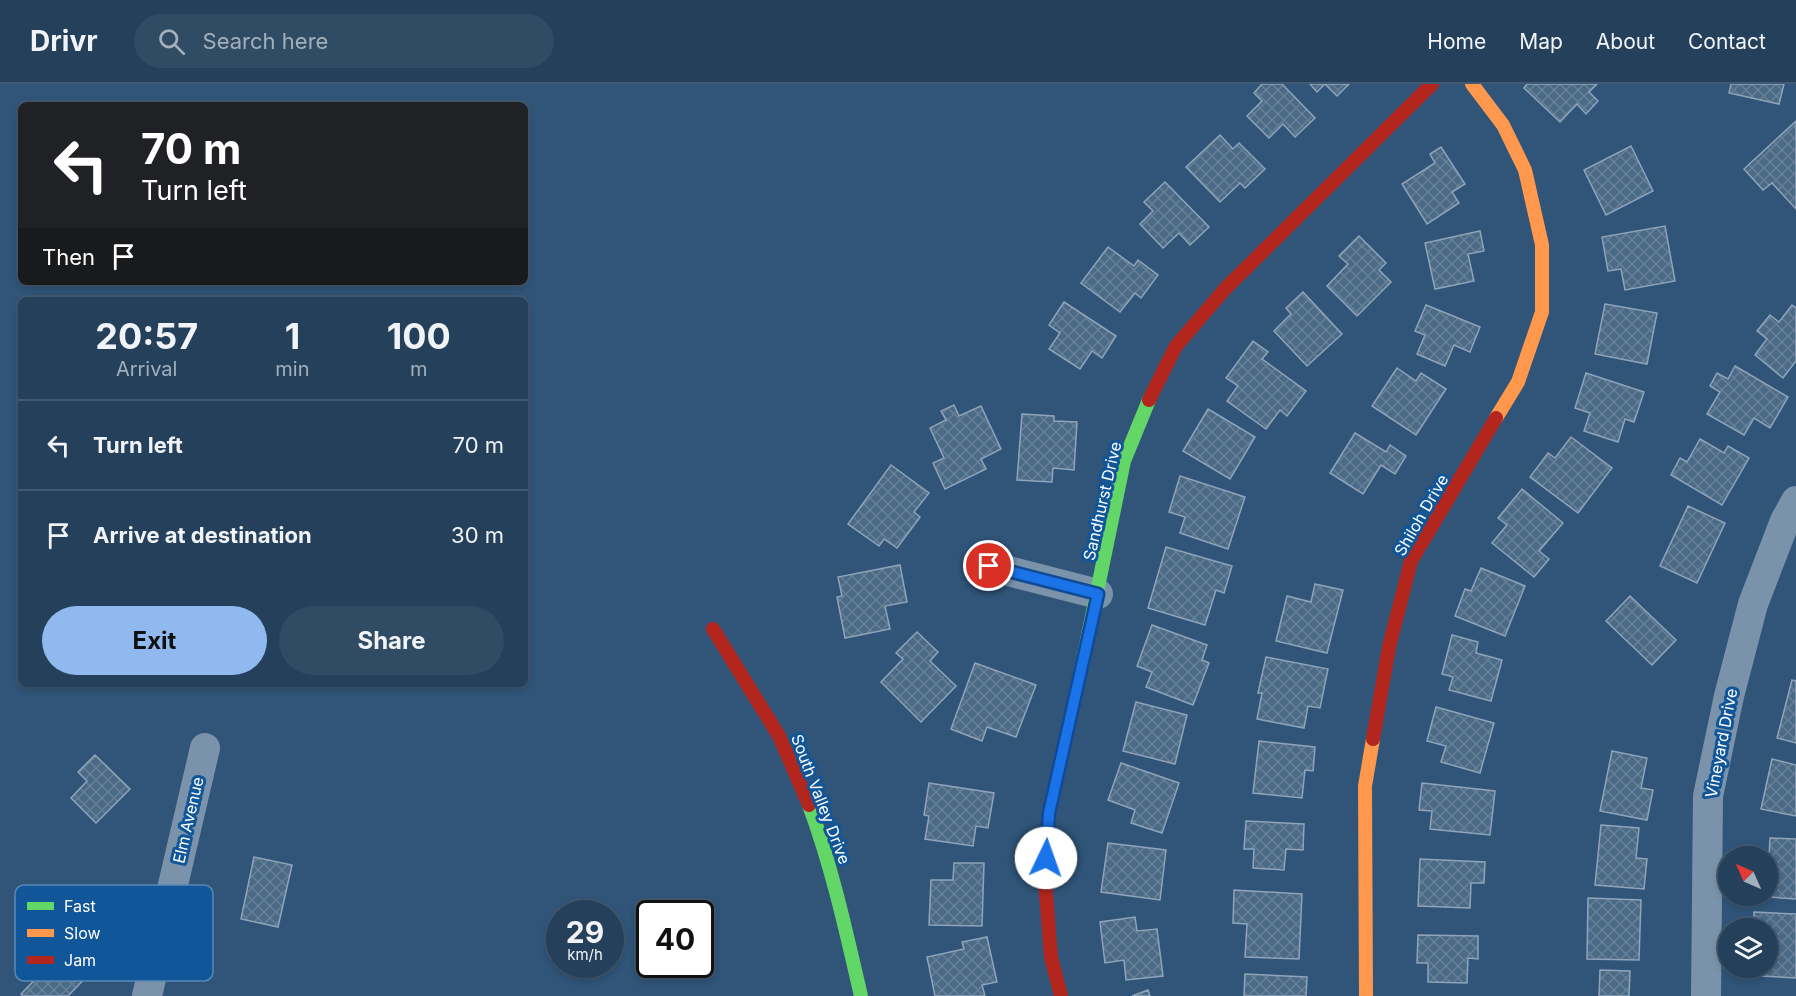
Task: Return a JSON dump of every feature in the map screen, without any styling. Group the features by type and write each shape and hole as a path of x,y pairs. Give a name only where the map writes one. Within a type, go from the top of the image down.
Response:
{"street":[{"name":"Sandhurst Drive","path":"1061,996 1051,957 1045,881 1049,813 1098,594 1124,461 1147,403 1176,346 1225,289 1432,84"},
{"name":"Shiloh Drive","path":"1366,996 1365,786 1389,647 1411,561 1518,382 1542,312 1542,245 1525,171 1503,125 1472,84"},
{"name":"Vineyard Drive","path":"1706,996 1708,796 1729,696 1753,604 1785,520 1796,501"},
{"path":"989,566 1098,594"},
{"name":"South Valley Drive","path":"713,629 779,736 802,788 822,839 835,882 861,996"},
{"name":"Elm Avenue","path":"173,885 205,748"},
{"name":"Elm Avenue","path":"147,996 151,981"}],"building":[{"path":"1262,84 1282,84 1315,118 1295,137 1283,124 1269,138 1247,116 1262,101 1254,93"},
{"path":"1310,84 1325,84 1317,92"},
{"path":"1325,84 1349,84 1337,96"},
{"path":"1527,84 1597,84 1589,92 1598,101 1586,114 1577,104 1560,122 1524,88"},
{"path":"1731,84 1784,84 1779,104 1729,93"},
{"path":"1796,121 1796,209 1772,183 1763,190 1744,169"},
{"path":"1220,135 1233,149 1239,143 1265,169 1245,188 1240,183 1220,202 1186,167"},
{"path":"1631,146 1653,191 1606,215 1584,170"},
{"path":"1441,147 1465,184 1452,192 1459,203 1427,224 1402,184 1435,163 1430,154"},
{"path":"1165,182 1209,227 1190,245 1179,233 1163,248 1140,224 1153,211 1144,202"},
{"path":"1665,226 1675,281 1625,290 1621,269 1608,271 1602,237"},
{"path":"1480,231 1484,251 1468,254 1474,281 1435,289 1425,243"},
{"path":"1359,236 1386,263 1379,270 1391,282 1357,316 1327,286 1348,264 1339,256"},
{"path":"1108,247 1134,266 1138,260 1158,275 1141,298 1135,293 1120,312 1081,283"},
{"path":"1303,292 1342,334 1307,366 1274,331 1291,314 1286,308"},
{"path":"1064,302 1116,336 1102,358 1092,351 1080,369 1049,349 1060,333 1049,325"},
{"path":"1605,304 1657,313 1647,364 1595,354"},
{"path":"1426,305 1480,327 1470,352 1454,345 1445,366 1417,354 1425,335 1415,331"},
{"path":"1792,305 1796,308 1796,361 1783,378 1755,355 1767,339 1757,331 1770,315 1779,322"},
{"path":"1253,341 1268,352 1262,359 1306,391 1287,416 1280,410 1266,429 1227,401 1238,386 1226,378"},
{"path":"1735,366 1788,397 1770,428 1754,418 1744,435 1707,414 1720,392 1710,386 1717,373 1728,379"},
{"path":"1397,368 1416,381 1421,373 1446,389 1416,435 1372,406"},
{"path":"1586,373 1644,392 1634,422 1625,419 1618,442 1584,431 1590,413 1575,408"},
{"path":"954,405 959,416 981,406 1001,449 981,459 986,469 945,489 933,463 944,458 930,428 946,420 941,411"},
{"path":"1208,409 1255,437 1230,479 1183,451"},
{"path":"1022,414 1054,416 1054,421 1077,422 1074,470 1053,468 1052,482 1017,480"},
{"path":"1355,433 1386,452 1390,445 1406,456 1395,474 1381,465 1363,494 1330,473"},
{"path":"1571,437 1612,468 1578,513 1530,477 1548,453 1555,458"},
{"path":"1700,439 1724,453 1728,446 1749,458 1722,505 1671,475 1680,458 1687,462"},
{"path":"891,465 929,493 914,512 920,517 897,548 884,539 879,546 848,524"},
{"path":"1180,476 1245,497 1228,549 1180,533 1185,517 1169,512"},
{"path":"1522,489 1563,523 1539,551 1549,559 1534,577 1492,543 1507,525 1498,518"},
{"path":"1688,506 1725,523 1697,583 1660,566"},
{"path":"1166,547 1232,566 1224,593 1216,590 1205,625 1148,608"},
{"path":"900,565 907,602 885,606 890,629 845,638 837,597 842,596 838,577"},
{"path":"1481,568 1525,586 1505,636 1455,616 1465,589 1471,591"},
{"path":"1315,584 1343,590 1327,653 1276,641 1287,596 1311,602"},
{"path":"1630,596 1676,640 1652,665 1606,621"},
{"path":"1152,625 1207,645 1202,660 1209,663 1193,705 1146,687 1152,672 1137,666"},
{"path":"917,632 938,652 930,661 956,686 921,722 881,682 903,659 896,653"},
{"path":"1452,635 1478,642 1476,653 1502,660 1491,701 1449,690 1453,677 1442,674"},
{"path":"1266,657 1328,669 1320,708 1308,706 1304,728 1257,719 1262,693 1258,693"},
{"path":"975,663 1036,685 1016,737 987,727 982,741 951,729"},
{"path":"1792,680 1796,681 1796,743 1777,738"},
{"path":"1136,702 1187,715 1175,764 1123,751"},
{"path":"1436,707 1494,723 1480,773 1441,762 1446,746 1427,741"},
{"path":"1259,741 1315,747 1313,771 1305,770 1302,798 1253,793"},
{"path":"1612,751 1647,758 1641,788 1653,790 1647,820 1600,811"},
{"path":"95,755 130,789 96,823 71,798 87,781 78,772"},
{"path":"1772,759 1796,765 1796,816 1761,809"},
{"path":"1121,763 1179,783 1162,833 1131,823 1135,810 1108,800"},
{"path":"929,783 994,793 988,828 976,826 973,846 925,839 929,816 924,815"},
{"path":"1422,783 1495,791 1490,835 1430,829 1432,811 1419,810"},
{"path":"1246,821 1304,824 1303,850 1286,849 1284,870 1253,868 1254,849 1244,849"},
{"path":"1601,825 1639,828 1636,858 1647,859 1644,889 1595,885"},
{"path":"1770,838 1796,839 1796,899 1778,898 1778,846 1770,846"},
{"path":"1108,843 1166,850 1160,900 1101,892"},
{"path":"254,857 292,865 278,927 241,919"},
{"path":"1420,859 1485,862 1484,883 1471,883 1470,908 1418,906"},
{"path":"954,863 984,863 982,926 929,925 931,880 953,880"},
{"path":"1234,890 1302,894 1299,959 1245,957 1247,924 1233,923"},
{"path":"1588,898 1641,900 1639,960 1587,959"},
{"path":"1754,912 1796,914 1796,978 1778,977 1778,918 1754,918"},
{"path":"1135,917 1137,931 1157,929 1163,976 1126,980 1124,960 1105,963 1100,922"},
{"path":"1418,935 1478,936 1478,959 1468,958 1467,983 1428,982 1428,963 1417,963"},
{"path":"987,937 997,982 982,985 985,996 935,996 927,957 964,949 962,942"},
{"path":"1600,970 1630,971 1629,996 1599,996"},
{"path":"1245,974 1307,977 1306,996 1244,996"},
{"path":"34,981 82,981 68,996 23,996 21,994"},
{"path":"1148,990 1150,996 1132,996"}],"traffic: fast":[{"path":"1079,679 1124,461 1149,400"},
{"path":"809,805 832,876 861,996"}],"traffic: slow":[{"path":"1472,84 1503,125 1525,170 1542,245 1542,312 1518,382 1496,418"},
{"path":"1366,996 1365,786 1373,739"}],"traffic: jam":[{"path":"1149,400 1176,346 1225,289 1432,84"},
{"path":"1373,739 1389,647 1411,561 1496,418"},
{"path":"713,629 779,736 809,805"},
{"path":"1061,996 1051,957 1045,881 1049,813 1079,679"}],"route":[{"path":"989,566 1098,594 1049,813 1046,858"}]}
